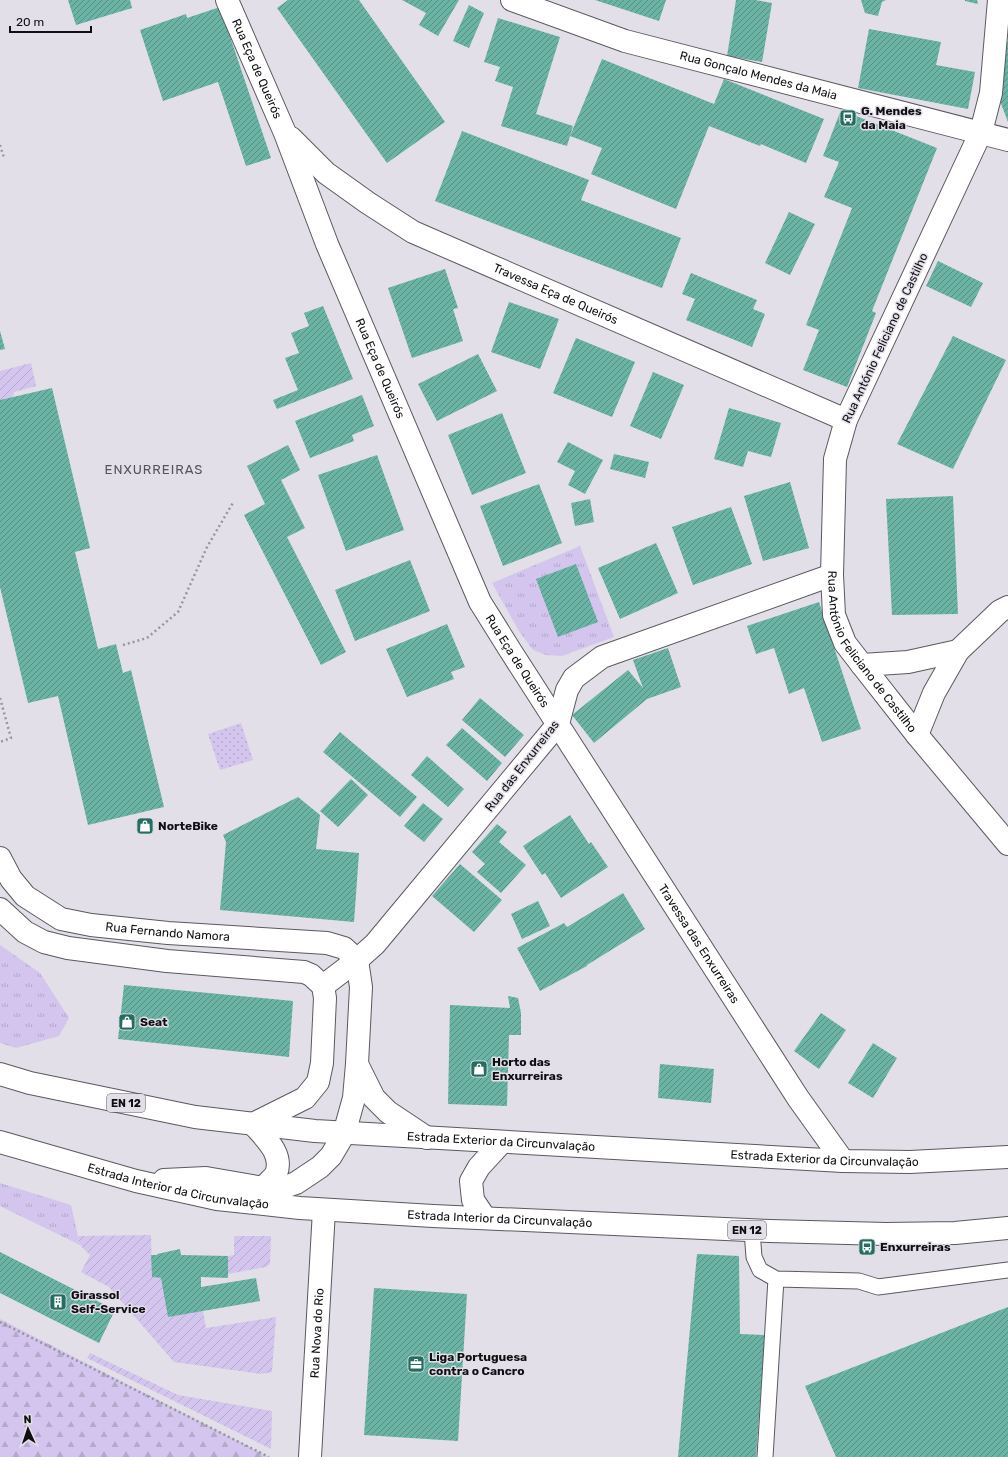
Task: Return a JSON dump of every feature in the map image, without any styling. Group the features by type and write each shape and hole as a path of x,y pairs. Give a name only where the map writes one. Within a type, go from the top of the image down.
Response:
{"street":[{"name":"Rua Eça de Queirós","path":"227,0 285,133 327,244 480,602 558,724"},
{"name":"Rua Gonçalo Mendes da Maia","path":"512,0 625,41 1008,140"},
{"name":"Rua António Feliciano de Castilho","path":"999,0 1000,3 991,93 980,132 846,420 835,459 832,575 834,615 845,642 916,735 1008,844"},
{"name":"Travessa Eça de Queirós","path":"285,133 326,173 368,203 413,232 846,420"},
{"name":"Rua das Enxurreiras","path":"323,986 375,944 558,724 568,690 574,678 602,658 832,575"},
{"path":"916,735 934,693 958,651 1000,610 1008,607"},
{"path":"862,666 908,662 958,651"},
{"name":"Travessa das Enxurreiras","path":"558,724 798,1098 843,1161"},
{"name":"Rua Fernando Namora","path":"0,858 11,878 26,896 61,919 91,925 168,933 327,943 344,948 357,960"},
{"path":"0,909 25,932 44,942 68,948 167,961 304,972 311,975 323,986 325,998 322,1063 318,1082 305,1098 253,1124 274,1148 278,1162 276,1174 263,1188"},
{"path":"167,961 168,933"},
{"path":"136,1181 206,1178 263,1188 282,1188 296,1183 320,1167 331,1156 344,1134 354,1098 361,987 357,960"},
{"path":"357,1064 374,1098 388,1112 427,1138"},
{"name":"Estrada Exterior da Circunvalação","path":"0,1074 30,1083 195,1117 344,1134 843,1161 910,1162 1008,1157"},
{"name":"Estrada Interior da Circunvalação","path":"0,1142 136,1181 217,1199 324,1210 752,1230 886,1234 955,1233 1008,1228"},
{"path":"485,1218 473,1200 471,1181 479,1167 502,1142"},
{"name":"Rua Nova do Rio","path":"310,1457 324,1210"}],"lane":[{"path":"752,1230 754,1257 760,1270 776,1279 859,1281 878,1287 1008,1270"},
{"path":"765,1457 776,1279"}],"path":[{"path":"0,145 4,158"},
{"path":"123,645 147,638 178,612 207,547 234,501"},
{"path":"0,698 11,738 0,742"},
{"path":"0,1322 269,1457"}],"green space":[{"path":"31,363 36,386 14,392 13,397 0,400 0,371"},
{"path":"580,546 614,637 562,656 546,655 533,650 519,631 492,583"},
{"path":"241,723 253,760 220,770 208,734"},
{"path":"0,945 40,973 69,1018 59,1036 16,1048 0,1043"},
{"path":"0,1183 71,1205 80,1245 0,1206"},
{"path":"151,1235 152,1277 161,1278 203,1311 206,1328 276,1317 272,1372 261,1374 174,1362 109,1287 81,1272 90,1255 80,1245 78,1236"},
{"path":"234,1236 271,1236 270,1264 266,1267 228,1274 228,1256 234,1255"},
{"path":"0,1319 269,1457 0,1457"},
{"path":"90,1353 178,1395 272,1411 271,1449 87,1358"}],"building":[{"path":"68,0 130,0 132,8 76,25"},
{"path":"288,0 359,0 445,122 387,163 277,8"},
{"path":"402,0 459,0 438,36 419,25 426,13"},
{"path":"595,0 666,0 659,21"},
{"path":"736,0 755,0 772,3 762,62 727,56"},
{"path":"861,0 886,0 882,2 878,16 865,13"},
{"path":"977,0 978,4 965,1"},
{"path":"469,5 484,13 469,48 453,41"},
{"path":"220,7 271,158 246,166 218,82 163,101 140,30 186,14 187,18"},
{"path":"498,18 560,37 536,114 573,126 567,146 501,126 513,87 495,81 500,67 484,62"},
{"path":"869,29 941,42 936,65 975,72 968,109 858,88"},
{"path":"1008,42 1008,122 1000,101"},
{"path":"602,59 714,104 724,79 824,119 806,163 761,144 760,146 709,126 676,209 591,174 602,148 570,136"},
{"path":"841,110 937,148 872,311 876,313 847,387 803,370 819,330 806,325 852,208 824,197 839,162 823,156"},
{"path":"462,131 589,180 581,200 681,238 662,288 435,201"},
{"path":"789,212 815,224 790,275 765,263"},
{"path":"938,261 983,283 971,307 926,286"},
{"path":"445,269 458,308 453,309 463,341 412,358 388,288"},
{"path":"691,273 757,300 753,309 765,314 752,347 686,320 695,299 682,294"},
{"path":"509,302 559,319 540,369 491,352"},
{"path":"323,306 353,379 277,409 273,400 298,390 285,358 299,353 291,333 309,326 304,313"},
{"path":"0,331 5,349 0,350"},
{"path":"953,336 1006,360 953,469 897,444"},
{"path":"576,338 635,362 612,417 553,393"},
{"path":"478,354 497,391 437,421 418,384"},
{"path":"653,372 684,385 661,439 630,426"},
{"path":"52,388 90,548 75,552 98,649 116,644 123,673 131,670 164,807 88,825 58,696 28,703 0,587 0,400"},
{"path":"362,395 374,426 352,435 354,441 310,458 295,421"},
{"path":"729,408 781,423 771,457 748,451 743,467 714,459"},
{"path":"502,413 526,473 472,495 448,435"},
{"path":"568,442 603,460 585,494 568,485 575,471 557,462"},
{"path":"288,445 300,470 281,480 305,528 287,537 346,652 321,665 244,515 265,504 247,466"},
{"path":"614,454 649,462 645,478 610,469"},
{"path":"377,455 404,530 346,551 318,475"},
{"path":"790,482 809,548 763,561 744,496"},
{"path":"539,484 562,543 503,566 480,506"},
{"path":"953,496 958,614 892,615 886,499"},
{"path":"590,499 594,522 575,526 571,503"},
{"path":"731,507 752,564 693,585 672,527"},
{"path":"656,543 678,593 620,619 598,568"},
{"path":"410,560 430,611 355,641 335,590"},
{"path":"576,564 598,622 558,637 536,579"},
{"path":"819,602 861,729 822,742 804,688 789,694 774,648 756,654 747,626"},
{"path":"447,624 465,667 451,672 454,679 407,697 386,649"},
{"path":"668,648 681,687 647,699 594,743 572,715 628,670 643,688 633,660"},
{"path":"480,698 524,735 505,757 462,720"},
{"path":"462,728 502,763 487,781 446,745"},
{"path":"340,732 417,797 400,817 323,752"},
{"path":"427,756 464,789 448,807 411,775"},
{"path":"351,779 368,795 338,827 320,811"},
{"path":"298,797 320,815 316,849 359,853 354,922 220,910 226,842 223,835"},
{"path":"423,803 443,819 424,842 404,826"},
{"path":"570,815 589,844 591,842 608,867 561,898 545,873 542,875 523,846"},
{"path":"497,824 507,832 499,842 526,865 501,893 477,872 485,864 472,852"},
{"path":"460,864 502,900 474,932 432,896"},
{"path":"623,893 645,929 587,966 540,991 517,948 564,923 567,927"},
{"path":"538,901 550,926 522,939 511,914"},
{"path":"124,985 293,1001 289,1057 118,1039"},
{"name":"Horto das Enxurreiras","path":"508,996 518,998 521,1013 521,1035 509,1035 507,1106 448,1104 450,1005 510,1008"},
{"path":"821,1013 846,1030 819,1069 794,1051"},
{"path":"873,1043 897,1058 873,1098 848,1083"},
{"path":"660,1064 714,1069 711,1103 658,1098"},
{"path":"180,1249 181,1255 228,1256 228,1278 201,1277 201,1287 256,1278 260,1301 168,1317 161,1278 152,1277 151,1255 157,1255"},
{"name":"Girassol Self-Service","path":"0,1252 115,1310 99,1343 0,1293"},
{"path":"697,1254 739,1256 740,1334 765,1335 756,1457 678,1457"},
{"name":"Liga Portuguesa contra o Cancro","path":"374,1288 467,1294 458,1441 364,1435"},
{"path":"1008,1307 1008,1457 836,1457 805,1386"}],"place":[{"name":"G. Mendes da Maia","path":"848,118"},
{"name":"NorteBike","path":"145,826"},
{"name":"Seat","path":"127,1022"},
{"name":"Horto das Enxurreiras","path":"479,1069"},
{"name":"Enxurreiras","path":"867,1247"},
{"name":"Girassol Self-Service","path":"58,1302"},
{"name":"Liga Portuguesa contra o Cancro","path":"416,1364"}],"district":[{"name":"ENXURREIRAS","path":"154,469"}]}
